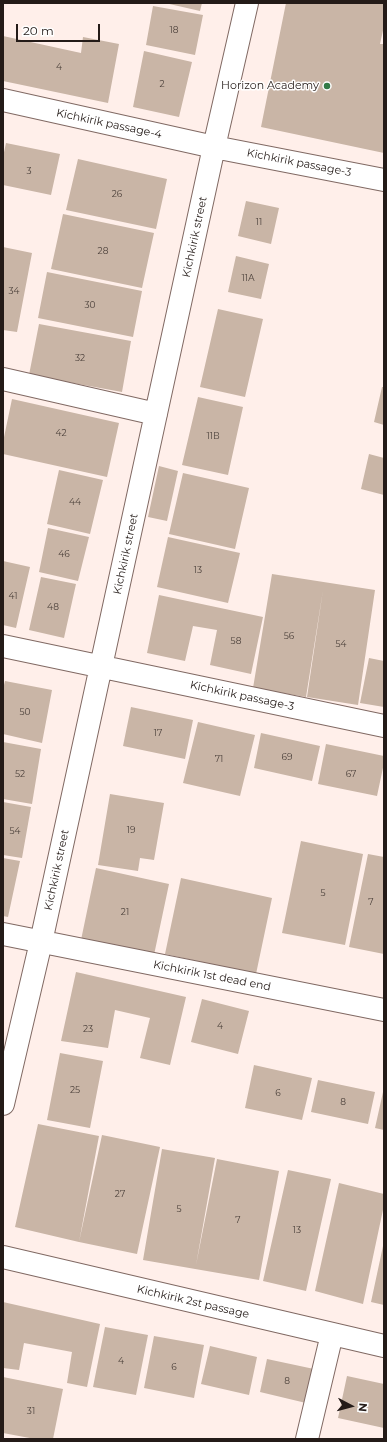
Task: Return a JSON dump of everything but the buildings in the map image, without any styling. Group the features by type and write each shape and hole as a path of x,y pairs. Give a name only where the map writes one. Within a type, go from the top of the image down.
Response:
{"street":[{"name":"Kichkirik street","path":"3,1104 41,942 246,3"},
{"name":"Kichkirik passage-4","path":"3,100 214,146"},
{"name":"Kichkirik passage-3","path":"214,146 384,180"},
{"path":"3,379 156,414"},
{"name":"Kichkirik passage-3","path":"3,646 384,726"},
{"name":"Kichkirik 1st dead end","path":"3,934 384,1010"},
{"name":"Kichkirik 2st passage","path":"3,1257 384,1346"},
{"path":"307,1439 332,1334"}],"place":[{"name":"Horizon Academy","path":"327,86"}]}
